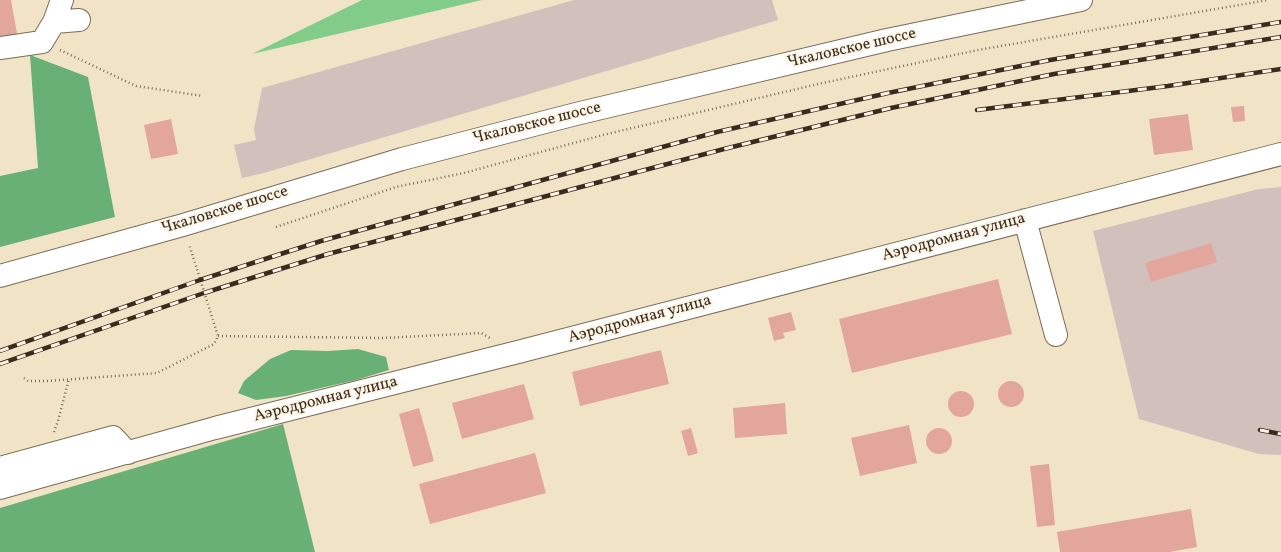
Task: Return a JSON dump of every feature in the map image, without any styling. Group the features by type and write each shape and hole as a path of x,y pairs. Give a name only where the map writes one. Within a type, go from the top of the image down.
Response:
{"street":[{"path":"0,48 42,42 54,22 62,0"},
{"name":"Чкаловское шоссе","path":"0,276 183,224 402,158 561,118 886,40 1081,0"},
{"path":"54,22 78,20"},
{"name":"Аэродромная улица","path":"0,488 215,428 518,352 1281,154"},
{"path":"1025,220 1056,335"},
{"path":"0,468 113,437 128,453"}],"path":[{"path":"276,227 396,187 464,173 603,135 818,84 978,50 1268,0"},
{"path":"42,42 136,86 203,96"},
{"path":"24,378 28,381 47,381 157,373 214,344 218,336 191,251"},
{"path":"218,336 383,338 481,333 518,352"},
{"path":"44,456 58,421 69,379"}],"shaded area":[{"path":"574,0 772,0 778,20 264,173 242,178 234,145 256,140 254,129 262,88"},
{"path":"1281,187 1281,455 1259,454 1139,419 1093,231 1259,189"}],"green space":[{"path":"362,0 482,0 252,54"},
{"path":"30,55 88,77 115,217 0,247 0,176 38,168"},
{"path":"358,349 386,357 389,370 356,380 286,396 256,400 238,393 244,381 270,359 291,350 328,351"},
{"path":"283,424 315,552 0,552 0,508"}],"building":[{"path":"0,0 11,0 18,39 0,43"},
{"path":"1244,106 1245,121 1233,122 1231,107"},
{"path":"1188,114 1193,150 1154,155 1149,119"},
{"path":"171,119 178,154 151,159 144,125"},
{"path":"1211,243 1217,262 1151,282 1145,263"},
{"path":"998,279 1012,334 852,373 839,319"},
{"path":"791,312 796,330 783,333 785,338 774,341 768,318"},
{"path":"661,350 669,384 580,406 572,372"},
{"path":"1011,381 1020,385 1024,394 1020,403 1011,407 1002,403 998,394 1002,385"},
{"path":"524,384 534,419 462,439 452,403"},
{"path":"961,391 970,395 974,404 970,413 961,417 952,413 948,404 952,395"},
{"path":"785,403 787,434 735,438 733,408"},
{"path":"419,408 434,461 413,467 399,414"},
{"path":"909,425 917,463 860,476 851,438"},
{"path":"691,428 698,453 688,456 681,431"},
{"path":"939,428 948,432 952,441 948,450 939,454 930,450 926,441 930,432"},
{"path":"535,453 546,493 430,524 419,484"},
{"path":"1049,464 1055,525 1037,527 1030,466"},
{"path":"1191,509 1197,547 1170,552 1060,552 1057,532"}],"railway":[{"path":"0,351 200,280 321,241 717,132 888,93 1050,60 1281,22"},
{"path":"0,364 204,293 328,254 724,149 891,108 1054,74 1281,37"},
{"path":"977,110 1168,86 1281,69"},
{"path":"1260,430 1281,434"}]}
